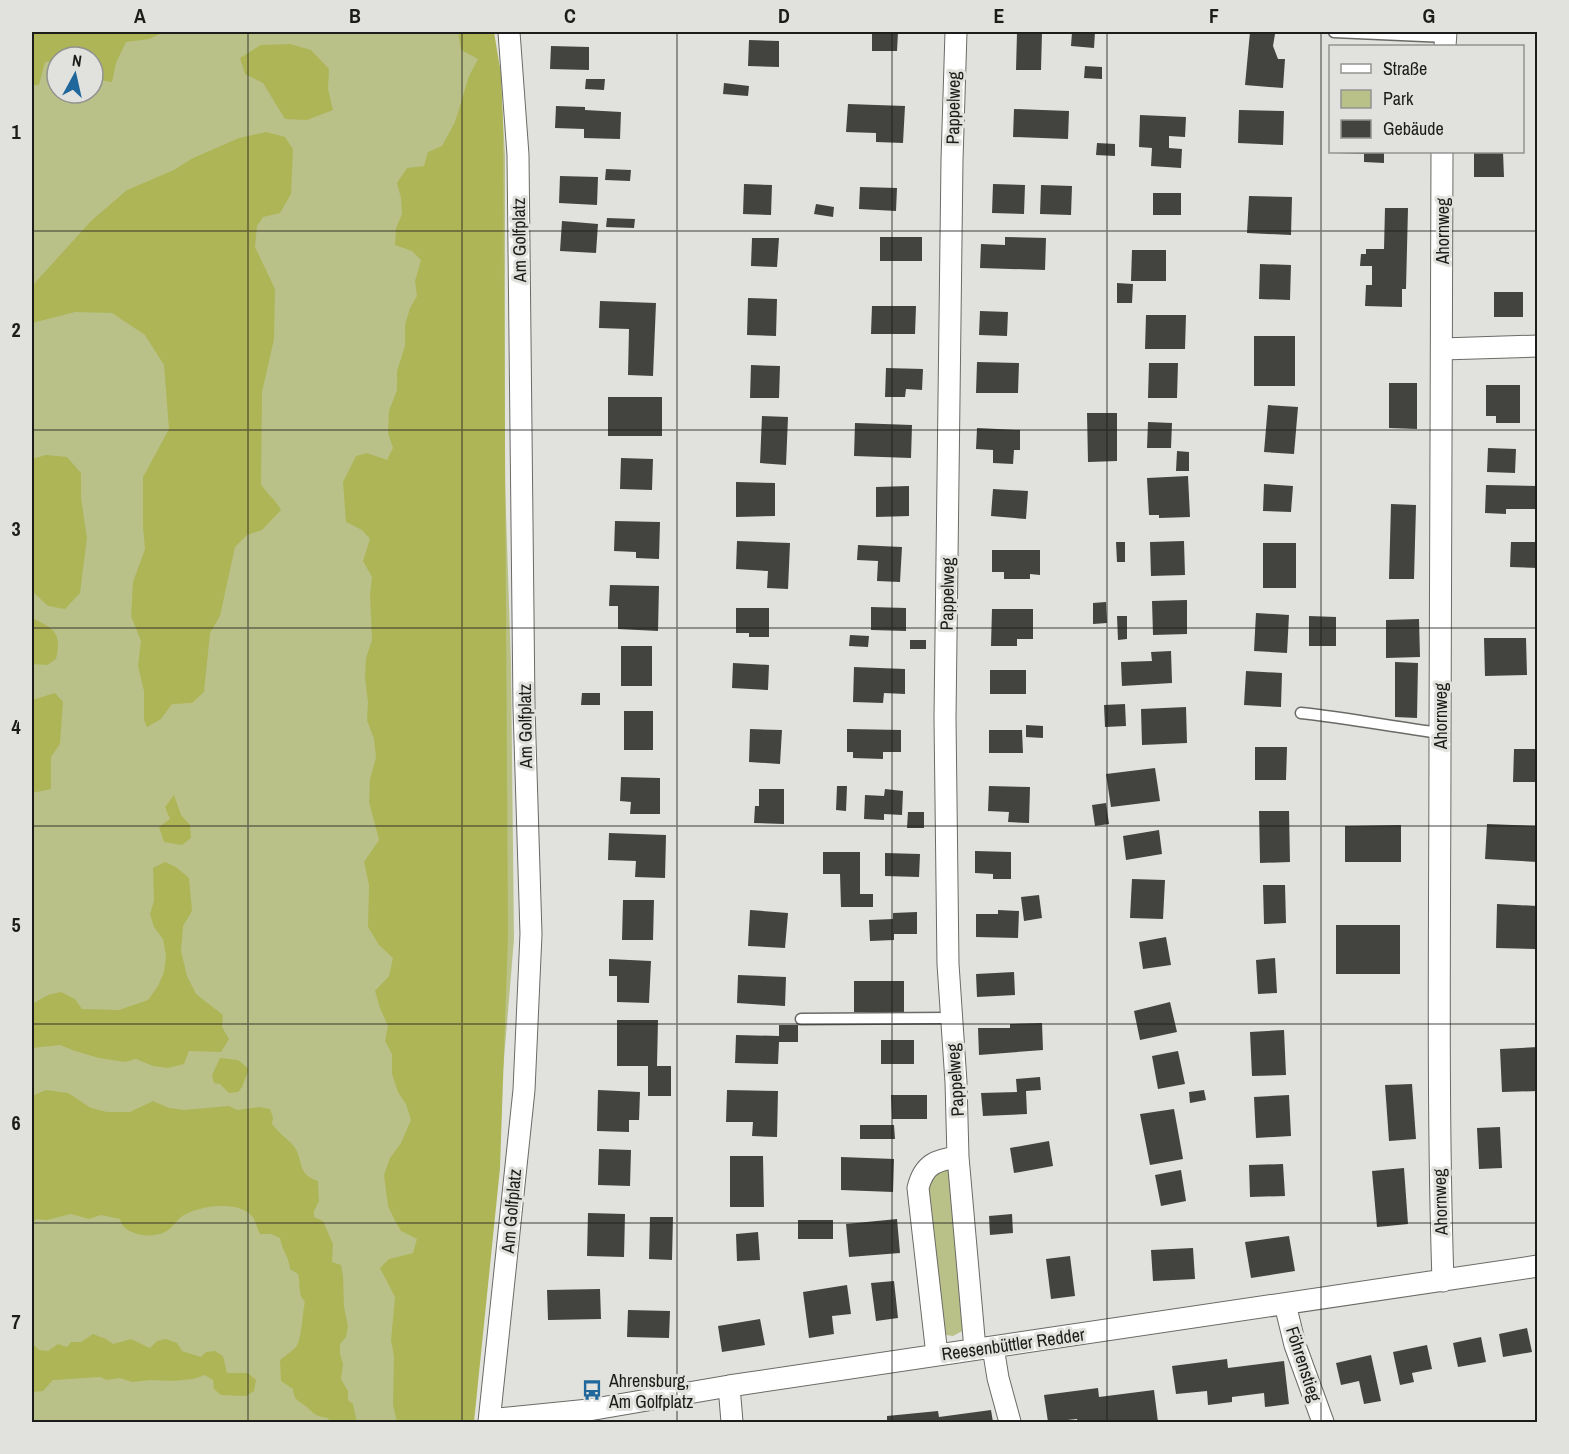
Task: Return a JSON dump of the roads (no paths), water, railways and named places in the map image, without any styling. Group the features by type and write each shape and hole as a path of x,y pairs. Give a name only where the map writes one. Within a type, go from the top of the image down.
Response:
{"street":[{"name":"Am Golfplatz","path":"489,1421 524,1090 531,934 524,707 518,155 509,32"},
{"name":"Pappelweg","path":"956,32 953,98 945,718 948,964 956,1082 958,1157 984,1348 998,1378 1010,1422"},
{"name":"Ahornweg","path":"1442,153 1441,1001 1438,1146 1443,1281"},
{"path":"1442,349 1538,346"},
{"path":"938,1355 918,1188 921,1175 929,1166 942,1159 958,1157"},
{"name":"Reesenbüttler Redder","path":"489,1421 589,1410 729,1386 1538,1266"},
{"name":"Föhrenstieg","path":"1285,1304 1295,1345 1323,1422"},
{"path":"729,1386 732,1422"}],"lane":[{"path":"1334,32 1445,38"},
{"path":"1301,713 1356,719 1440,733"},
{"path":"801,1018 951,1018"}],"place":[{"name":"Ahrensburg, Am Golfplatz","path":"592,1390"}]}
